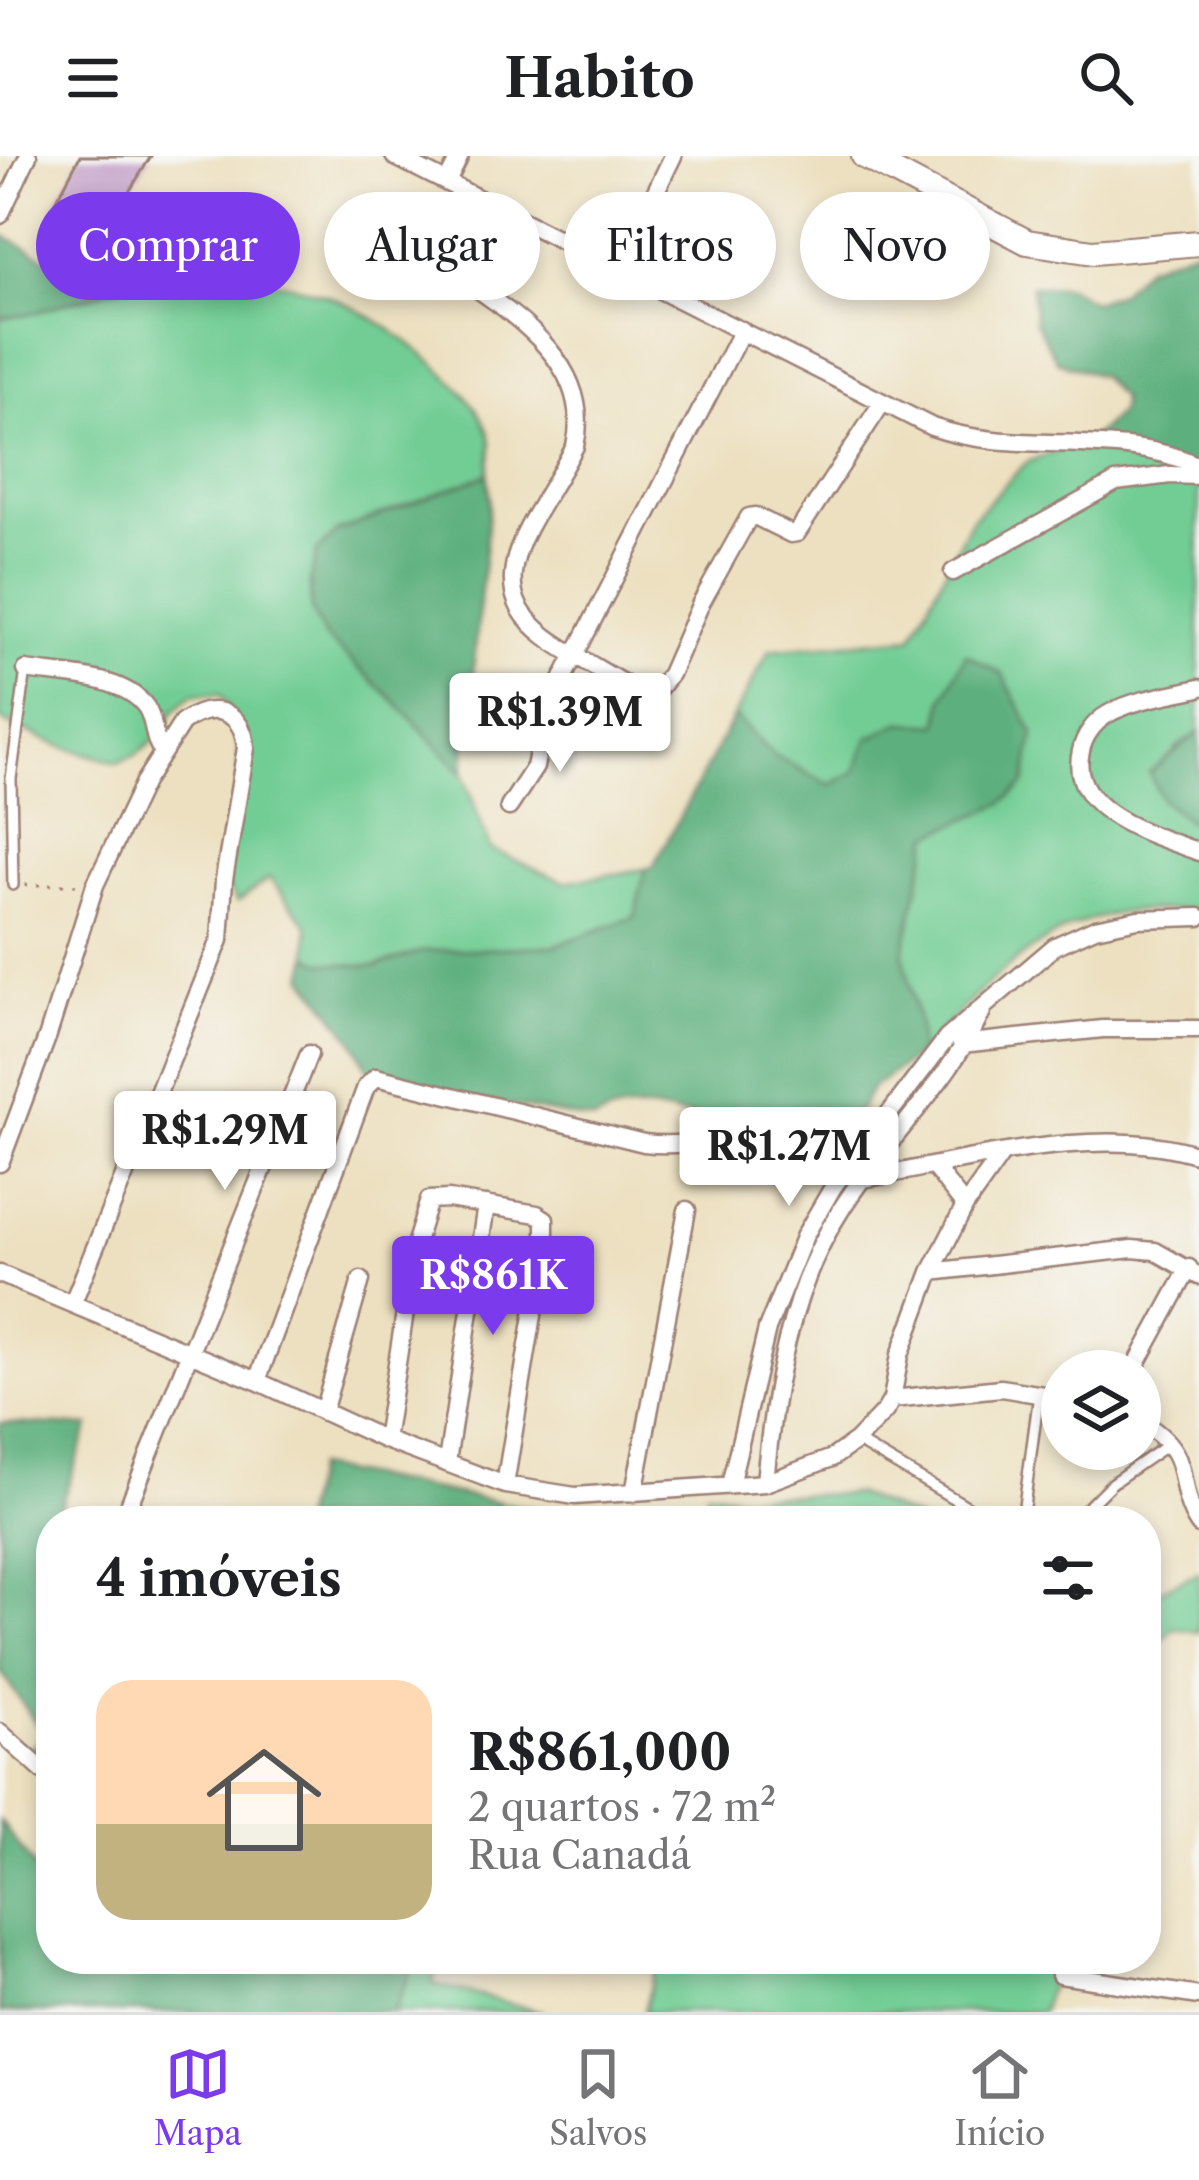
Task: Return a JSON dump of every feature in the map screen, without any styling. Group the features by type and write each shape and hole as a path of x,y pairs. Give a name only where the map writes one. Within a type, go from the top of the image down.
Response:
{"main road":[{"path":"864,156 1027,242 1093,252 1198,242"}],"street":[{"path":"0,215 28,156"},
{"path":"394,156 564,240"},
{"path":"447,182 460,156"},
{"path":"655,192 673,156"},
{"path":"491,300 533,329 553,355 576,399 579,417 575,446 528,527 512,578 514,592 533,629 644,695 656,696 748,517 791,534 803,525 883,403"},
{"path":"683,300 955,435 1164,453 1199,466"},
{"path":"509,807 529,779 546,711 742,330"},
{"path":"952,572 1116,482 1199,476"},
{"path":"26,670 123,686 144,704 154,723 154,742 163,752"},
{"path":"1199,688 1102,717 1087,734 1079,760 1087,790 1108,811 1199,852"},
{"path":"0,1163 56,1012 95,885 144,782 191,716 227,714 242,724 246,748 224,880 220,940 73,1302"},
{"path":"766,1483 772,1410 790,1331 830,1228 947,1037 1055,946 1095,928 1199,917"},
{"path":"730,1485 778,1296 819,1208 864,1167 966,1046 982,1011"},
{"path":"947,1037 966,1046 1103,1029 1199,1029"},
{"path":"129,1505 309,1054"},
{"path":"257,1381 366,1087 376,1077 644,1143 674,1145 751,1129 830,1137 864,1167 934,1167 1140,1140 1199,1155"},
{"path":"0,1274 257,1381 385,1441 506,1485 559,1496 766,1483 832,1458 856,1441 892,1399 900,1355 931,1272 965,1206 1001,1155"},
{"path":"934,1167 965,1206"},
{"path":"385,1441 416,1242 429,1200 486,1205 545,1219 542,1267 506,1485"},
{"path":"447,1462 486,1205"},
{"path":"634,1493 687,1210"},
{"path":"931,1272 1132,1249 1155,1251 1194,1272 1146,1350"},
{"path":"323,1412 361,1280"},
{"path":"892,1399 1001,1388 1040,1394"},
{"path":"1161,1436 1184,1465 1192,1514 1199,1525"},
{"path":"1187,1480 1199,1461"},
{"path":"0,1732 36,1764"},
{"path":"1060,1975 1199,1996"}],"lane":[{"path":"13,885 11,778 26,670"},
{"path":"1024,1506 1040,1394"},
{"path":"856,1441 966,1506"},
{"path":"1089,1506 1112,1483 1170,1443"}],"path":[{"path":"13,885 95,885"}],"green space":[{"path":"1,234 36,253 36,300 76,300 0,318"},
{"path":"1199,247 1199,470 1080,442 1120,412 1121,398 1100,376 1057,361 1035,322 1031,286 1067,287 1094,302 1119,293 1146,266"},
{"path":"300,287 368,316 444,373 481,416 491,441 488,474 337,532 325,637 396,702 463,774 490,849 565,882 645,869 635,917 555,946 423,951 376,966 322,963 309,956 308,925 269,878 237,902 218,871 235,803 239,760 232,717 221,695 193,694 173,712 161,735 117,763 0,720 0,318 78,300 300,300"},
{"path":"1080,442 1199,470 1199,732 1175,749 1162,800 1199,829 1199,910 1114,914 1057,934 1007,968 919,1054 919,1027 903,954 930,835 957,820 1034,734 1002,674 966,654 944,698 939,725 900,723 855,772 830,785 773,755 734,716 770,650 912,637 971,520 1027,462"},
{"path":"488,474 490,499 463,774 396,702 325,637 311,610 310,580 317,552 337,532"},
{"path":"966,654 1002,674 1034,734 1025,784 1001,804 930,835 903,954 919,1027 919,1054 872,1088 858,1112 767,1126 651,1110 612,1113 595,1121 373,1080 354,1041 304,976 309,956 322,963 376,966 423,951 554,946 635,917 645,869 653,867 734,716 773,755 830,785 855,772 868,739 900,723 939,725 944,698"},
{"path":"1199,732 1199,829 1162,800 1149,773"},
{"path":"0,1423 89,1426 60,1506 36,1506 36,1724 0,1670"},
{"path":"315,1467 498,1502 497,1506 305,1506"},
{"path":"707,1492 856,1494 885,1506 702,1506"},
{"path":"1199,1572 1199,1632 1174,1628 1161,1642 1161,1590"},
{"path":"0,1821 36,1870 36,1974 409,1974 394,2012 0,2012"},
{"path":"409,1974 435,1974 433,1984 544,2012 394,2012"},
{"path":"654,1974 1054,1974 1041,2012 644,2012"}],"building":[{"path":"80,156 151,156 129,192 61,192"}]}
